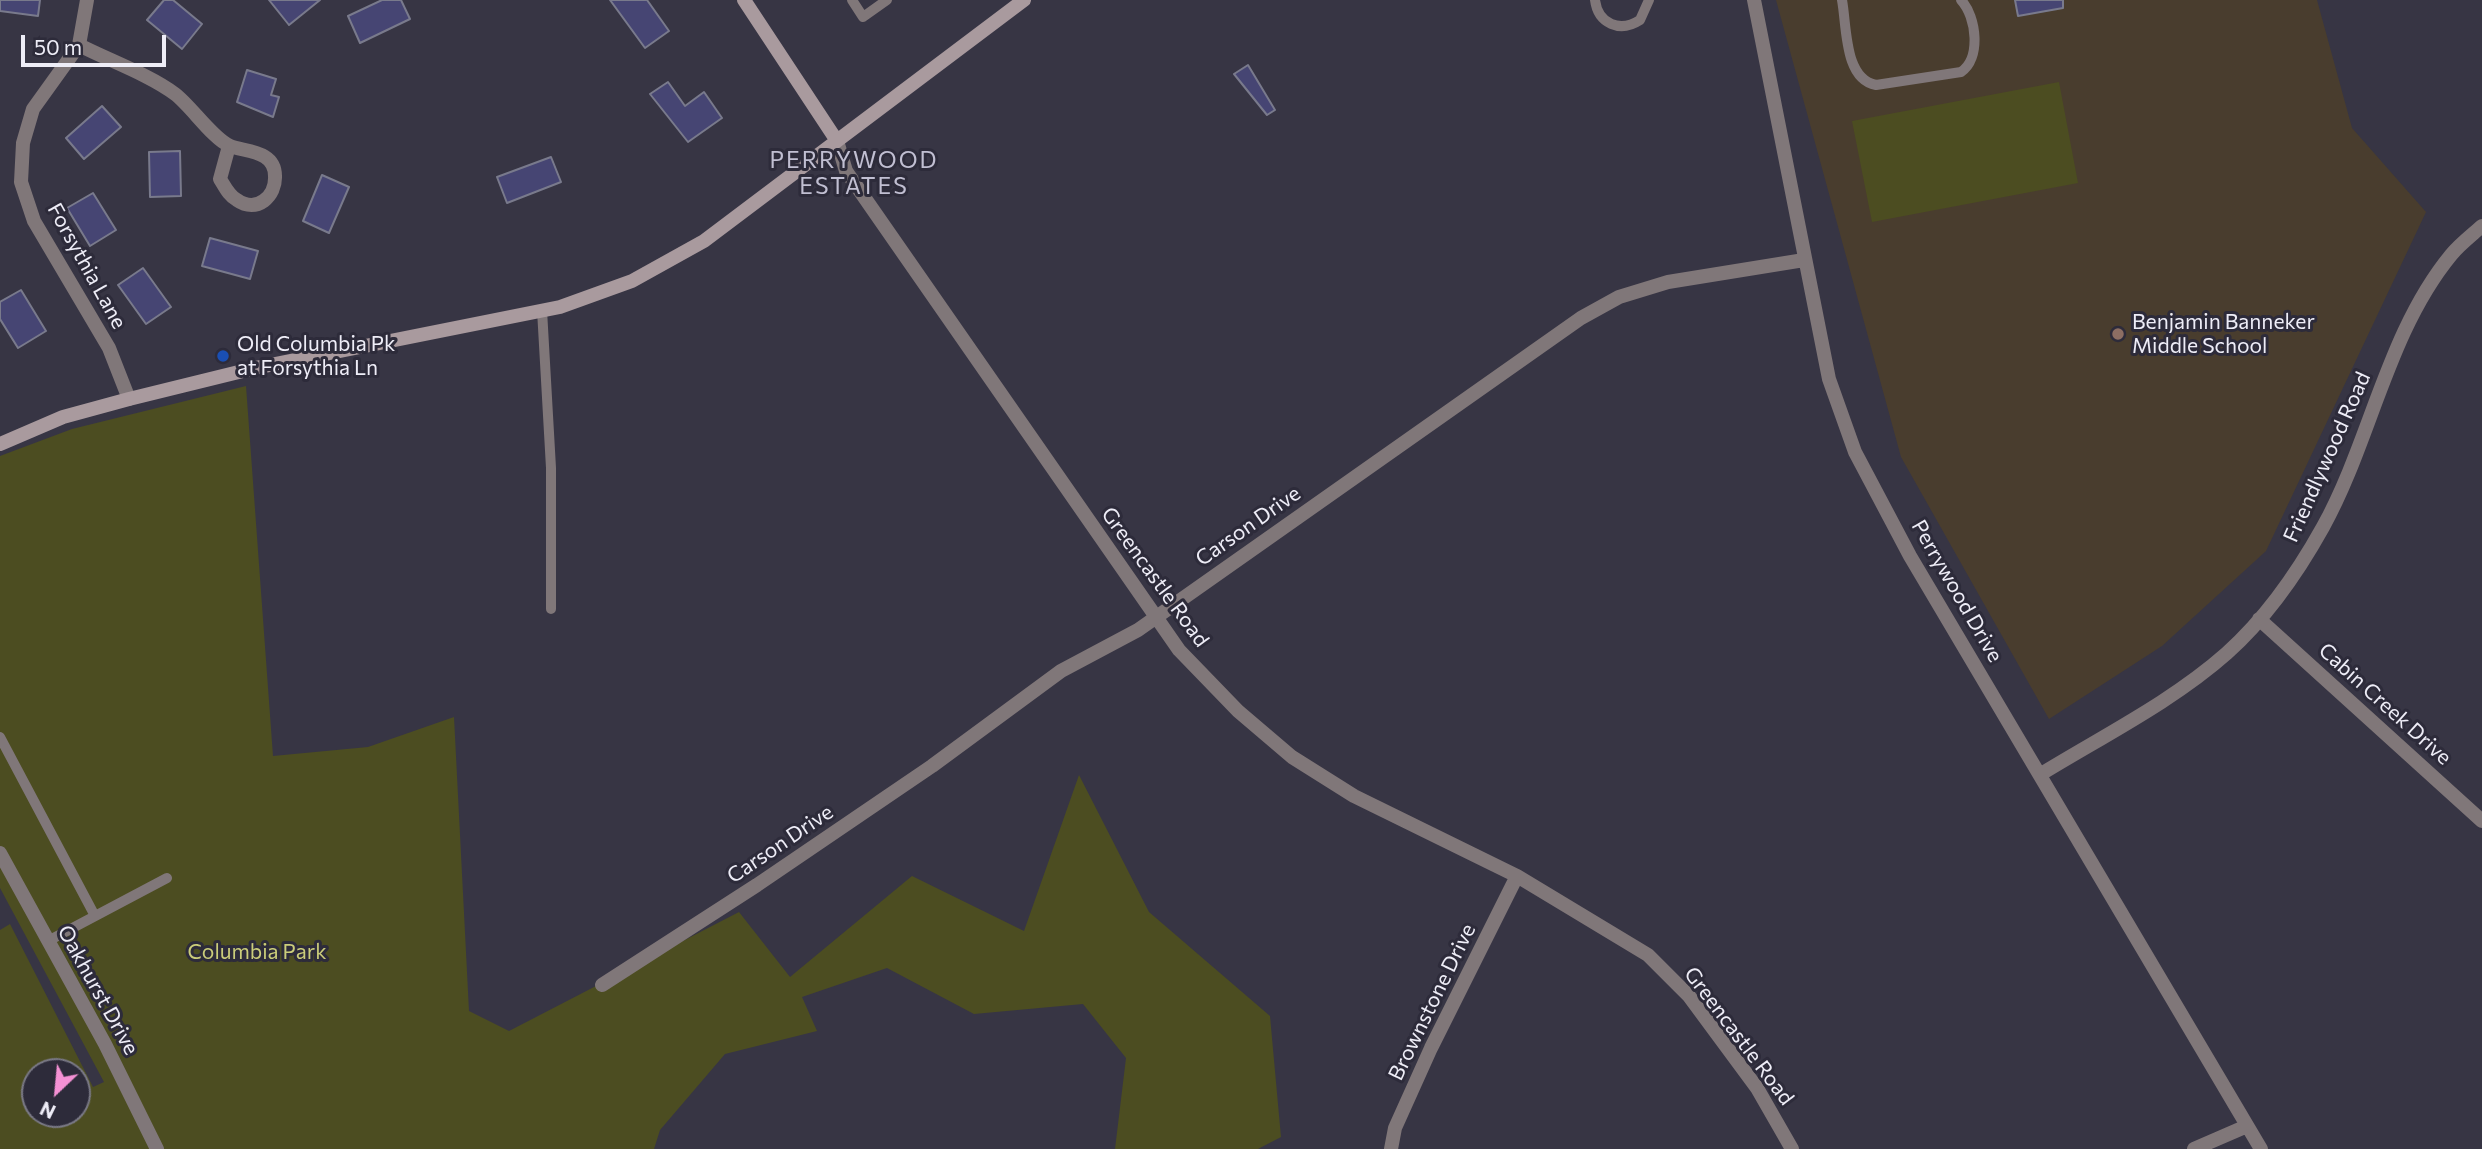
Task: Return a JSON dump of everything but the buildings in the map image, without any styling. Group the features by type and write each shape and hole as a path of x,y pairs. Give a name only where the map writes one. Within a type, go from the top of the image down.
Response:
{"main road":[{"name":"Greencastle Road","path":"744,0 836,141"},
{"path":"0,444 63,417 129,399 255,368 542,310 632,281 704,241 1024,0"}],"street":[{"name":"Forsythia Lane","path":"87,0 79,45 33,109 23,143 21,181 34,221 109,348 129,399"},
{"name":"Perrywood Drive","path":"1754,0 1829,379 1855,452 1910,556 2261,1149"},
{"path":"79,45 174,93 229,146 248,148 263,155 275,170 275,187 266,201 249,205 237,201 220,180 229,146"},
{"name":"Greencastle Road","path":"836,141 846,171 1179,650 1238,712 1293,757 1354,796 1517,876 1648,955 1689,996 1757,1088 1792,1149"},
{"name":"Friendlywood Road","path":"2041,774 2181,688 2228,653 2259,619 2298,569 2325,524 2407,329 2431,282 2452,253 2482,226"},
{"name":"Carson Drive","path":"602,985 914,778 1061,671 1138,630 1581,318 1619,297 1668,282 1804,260"},
{"name":"Cabin Creek Drive","path":"2259,619 2482,821"},
{"name":"Oakhurst Drive","path":"0,853 105,1044 157,1149"},
{"name":"Brownstone Drive","path":"1391,1149 1395,1128 1431,1048 1517,876"},
{"path":"2194,1149 2247,1126"}],"lane":[{"path":"852,0 863,17 887,0"},
{"path":"1595,0 1601,18 1616,26 1625,27 1640,20 1649,0"},
{"path":"1842,0 1854,71 1867,84 1876,85 1961,72 1970,66 1975,52 1968,9 1961,0"},
{"path":"542,310 551,455 551,609"},
{"path":"0,737 95,916"},
{"path":"48,941 167,878"}],"shaded area":[{"name":"Benjamin Banneker Middle School","path":"1776,0 2317,0 2352,128 2426,212 2266,551 2162,646 2049,719 1901,457"}],"green space":[{"path":"2059,82 2078,183 1872,222 1852,121"},
{"name":"Columbia Park","path":"246,386 273,756 368,747 454,717 469,1011 509,1031 739,912 790,977 912,876 1024,931 1079,775 1149,912 1270,1016 1281,1137 1258,1149 1115,1149 1126,1058 1083,1004 974,1014 887,968 802,997 817,1031 725,1054 660,1130 654,1149 0,1149 0,930 10,924 78,1058 21,1058 21,1128 91,1128 91,1083 93,1087 104,1082 0,888 0,456 72,429"}],"place":[{"name":"Benjamin Banneker Middle School","path":"2118,334"},
{"name":"Old Columbia Pk at Forsythia Ln","path":"223,356"}],"district":[{"name":"PERRYWOOD ESTATES","path":"854,173"}]}
